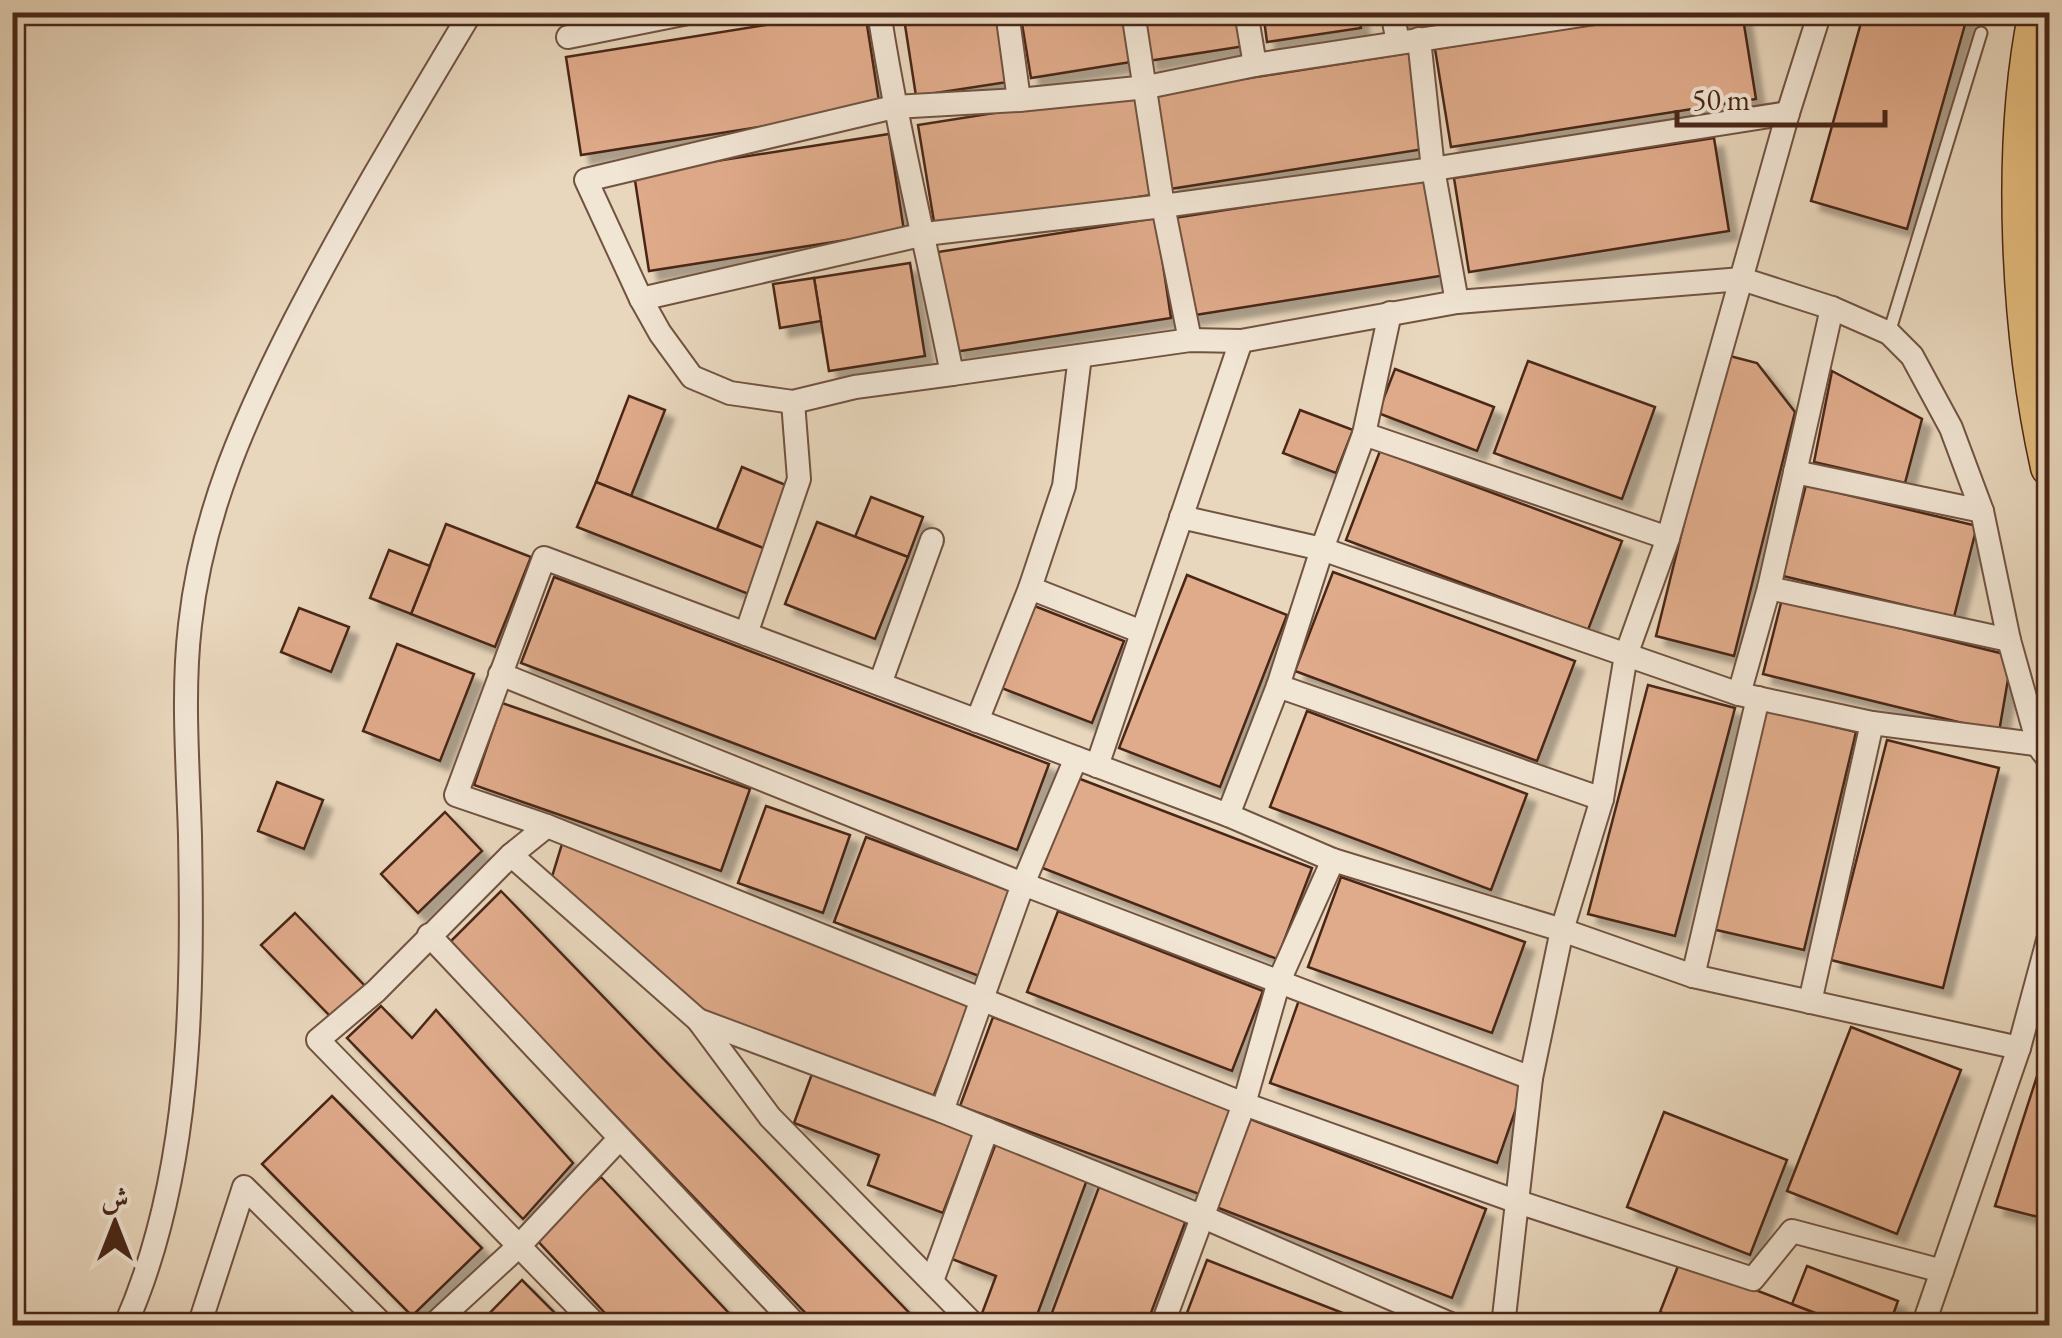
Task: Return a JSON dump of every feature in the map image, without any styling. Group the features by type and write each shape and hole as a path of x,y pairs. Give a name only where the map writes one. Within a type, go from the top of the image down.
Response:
{"highway":[{"path":"2038,12 2023,125 2023,236 2032,356 2050,467"}],"street":[{"path":"125,1326 168,1188 180,1099 190,904 186,673 206,531 236,440 272,366 362,195 471,12"},
{"path":"568,37 693,12"},
{"path":"878,12 894,107 952,374"},
{"path":"1007,12 1019,100"},
{"path":"1133,12 1163,206 1190,340"},
{"path":"1246,12 1255,66"},
{"path":"1392,12 1409,41 1458,302"},
{"path":"1181,518 1322,549 1748,696 1872,723 2046,752 2009,640 1982,511 1951,428 1912,356 1889,333 1832,308 1742,280 1458,302 1242,340 1190,340 855,387 793,402 730,394 692,377 641,299 586,180 894,107 1146,88 1255,66 1602,12"},
{"path":"1503,1326 1531,1078 1562,930 1602,799 1626,655 1668,538 1820,12"},
{"path":"641,299 924,234 1433,169 1788,113"},
{"path":"1693,976 1769,588 1832,308"},
{"path":"1228,815 1278,686 1364,434 1390,312"},
{"path":"942,1110 1023,884 1086,762 1142,632 1242,340"},
{"path":"977,720 1030,588 1064,486 1080,356"},
{"path":"746,634 799,479 793,402"},
{"path":"1364,434 1668,538"},
{"path":"1795,472 1982,511"},
{"path":"880,684 932,540"},
{"path":"1942,1271 1792,1231 1753,1279 1515,1201 1244,1104 546,826 456,796 544,558 1228,815 1332,860 1562,930 1693,976 2019,1048"},
{"path":"1030,588 1142,632"},
{"path":"1769,588 2009,640"},
{"path":"500,674 1023,884 1531,1078"},
{"path":"1278,686 1602,799"},
{"path":"1810,1002 1872,723"},
{"path":"546,826 511,855 376,991 318,1040 597,1326"},
{"path":"511,855 698,1020 770,1116 975,1326"},
{"path":"1162,1326 1244,1104 1280,981 1332,860"},
{"path":"1923,1326 2019,1048 2050,933"},
{"path":"429,935 796,1326"},
{"path":"698,1020 942,1110 1456,1326"},
{"path":"932,1281 986,1129"},
{"path":"432,1326 520,1245 620,1138"},
{"path":"200,1326 244,1187 384,1326"}],"lane":[{"path":"1889,333 1981,33"}],"building":[{"path":"865,12 880,108 581,155 566,57"},
{"path":"903,12 1004,12 1014,81 916,96"},
{"path":"1020,12 1123,12 1131,62 1031,78"},
{"path":"1141,12 1240,12 1245,46 1148,61"},
{"path":"1263,12 1358,12 1361,28 1267,42"},
{"path":"1391,12 1465,12 1393,24"},
{"path":"1671,12 1742,12 1756,99 1451,147 1435,49"},
{"path":"1864,12 1968,14 1907,229 1811,201"},
{"path":"1409,53 1424,149 1170,189 1154,93"},
{"path":"1135,91 1151,195 935,228 918,125"},
{"path":"889,134 904,231 649,271 634,174"},
{"path":"1714,138 1729,231 1469,272 1454,178"},
{"path":"1430,178 1446,275 1189,316 1174,218"},
{"path":"1156,218 1171,318 954,352 938,252"},
{"path":"910,263 925,356 829,371 814,278"},
{"path":"814,278 821,321 780,328 773,284"},
{"path":"1726,355 1757,363 1795,412 1734,656 1656,636"},
{"path":"1528,361 1655,407 1622,499 1494,453"},
{"path":"1395,369 1494,407 1477,451 1378,413"},
{"path":"1832,371 1922,419 1905,483 1814,462"},
{"path":"629,396 665,410 631,496 596,482"},
{"path":"1300,410 1353,430 1336,473 1283,453"},
{"path":"1380,451 1622,541 1588,630 1346,540"},
{"path":"742,467 793,488 768,550 717,529"},
{"path":"596,482 768,550 751,595 577,527"},
{"path":"1806,485 1977,526 1954,617 1783,576"},
{"path":"871,497 923,517 908,557 855,537"},
{"path":"817,522 908,557 875,639 785,604"},
{"path":"446,524 531,557 495,647 411,614"},
{"path":"389,550 430,566 411,614 370,598"},
{"path":"1333,572 1575,661 1537,761 1295,671"},
{"path":"1187,575 1287,615 1220,787 1119,748"},
{"path":"554,577 1049,764 1017,850 521,663"},
{"path":"1782,599 2012,656 1999,732 1763,674"},
{"path":"1032,605 1124,641 1092,723 999,687"},
{"path":"299,608 349,627 331,672 281,652"},
{"path":"397,644 474,674 440,761 363,731"},
{"path":"1648,685 1735,708 1675,936 1588,914"},
{"path":"502,703 750,789 721,871 474,785"},
{"path":"1765,710 1856,732 1804,950 1712,929"},
{"path":"1307,711 1527,794 1491,890 1270,807"},
{"path":"1887,740 1999,768 1943,988 1831,960"},
{"path":"1075,777 1312,868 1277,959 1040,867"},
{"path":"277,782 323,800 304,849 258,831"},
{"path":"766,806 850,835 823,913 738,883"},
{"path":"445,812 482,851 418,913 381,874"},
{"path":"866,837 1011,891 979,976 834,922"},
{"path":"562,844 970,1004 932,1100 699,1011 551,880"},
{"path":"1341,877 1525,942 1492,1033 1308,967"},
{"path":"501,891 922,1326 818,1326 449,943"},
{"path":"1058,911 1263,991 1232,1071 1027,992"},
{"path":"295,913 365,986 332,1018 261,945"},
{"path":"1299,1000 1526,1080 1497,1163 1270,1083"},
{"path":"381,1006 412,1038 436,1010 573,1163 523,1219 347,1038"},
{"path":"993,1017 1232,1106 1199,1194 960,1106"},
{"path":"1851,1027 1961,1070 1897,1234 1787,1191"},
{"path":"2050,1036 2050,1169 2042,1194 2050,1195 2050,1220 1995,1206"},
{"path":"813,1071 974,1132 943,1213 868,1185 879,1155 794,1123"},
{"path":"332,1096 482,1248 412,1316 262,1164"},
{"path":"1664,1112 1787,1160 1750,1255 1627,1207"},
{"path":"1245,1117 1486,1209 1452,1298 1211,1205"},
{"path":"996,1143 1088,1177 1033,1326 978,1324 996,1276 952,1259"},
{"path":"601,1177 741,1326 617,1326 535,1238"},
{"path":"1099,1187 1186,1220 1146,1326 1047,1326"},
{"path":"1207,1260 1376,1326 1182,1326"},
{"path":"1680,1261 1844,1324 1695,1326 1660,1312"},
{"path":"1807,1266 1898,1301 1889,1326 1849,1326 1792,1304"},
{"path":"522,1280 568,1326 477,1326"}]}
